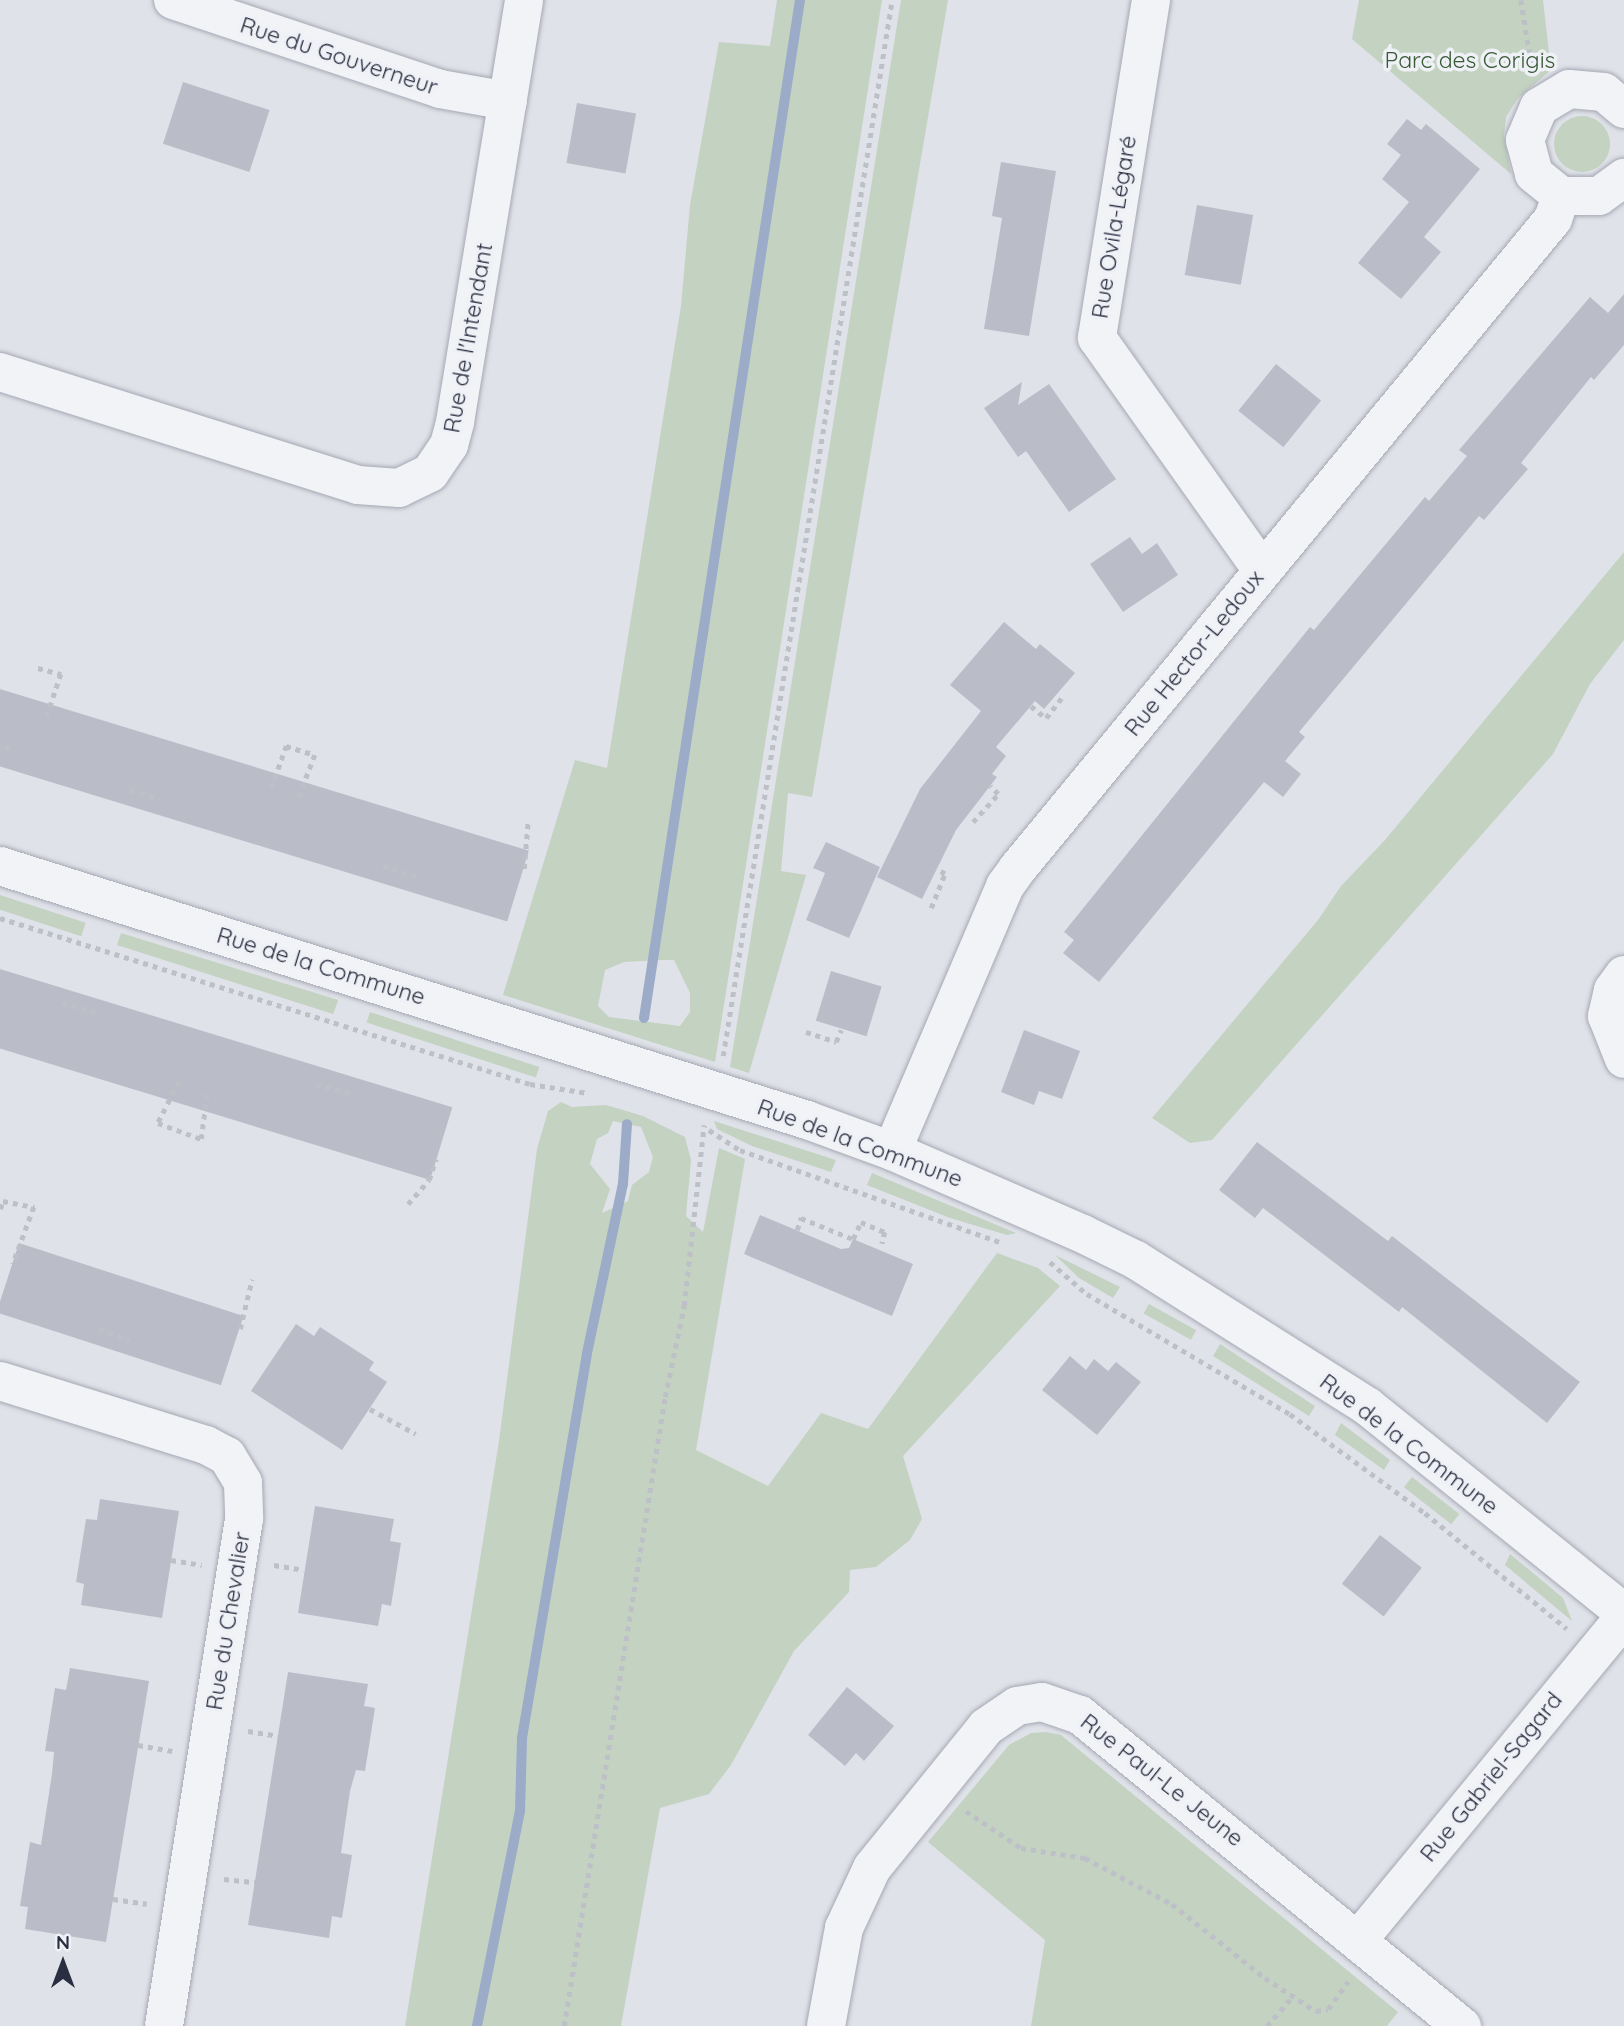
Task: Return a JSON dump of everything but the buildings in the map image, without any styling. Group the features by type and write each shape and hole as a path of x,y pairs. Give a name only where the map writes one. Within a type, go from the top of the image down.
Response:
{"street":[{"name":"Rue du Gouverneur","path":"173,0 440,89 508,101"},
{"name":"Rue de l'Intendant","path":"0,372 358,485 383,490 417,482 435,467 449,445 524,0"},
{"name":"Rue Ovila-Légaré","path":"1151,0 1097,338 1262,570"},
{"path":"1624,108 1604,92 1586,88 1552,96 1539,107 1525,140 1527,158 1546,187 1561,196 1599,197 1624,178"},
{"name":"Rue Hector-Ledoux","path":"892,1151 1005,886 1553,219 1561,196"},
{"name":"Rue de la Commune","path":"0,866 807,1119 892,1151 1136,1260 1332,1382 1624,1615"},
{"path":"1617,1044 1609,1002 1624,975"},
{"name":"Rue du Chevalier","path":"0,1381 206,1445 227,1456 243,1483 244,1519 164,2026"},
{"name":"Rue Gabriel-Sagard","path":"1356,1957 1624,1615"},
{"name":"Rue Paul-Le Jeune","path":"826,2026 842,1937 862,1883 986,1727 1026,1703 1052,1703 1080,1715 1356,1957 1462,2026"}],"path":[{"path":"722,1065 892,0"},
{"path":"1521,0 1539,107"},
{"path":"38,668 61,674 46,719"},
{"path":"1031,706 1045,718 1064,695"},
{"path":"271,788 286,746 315,755 298,799"},
{"path":"5,747 12,749"},
{"path":"973,822 998,794 990,786"},
{"path":"130,790 161,800"},
{"path":"524,869 528,820"},
{"path":"383,866 415,877"},
{"path":"931,908 945,874 936,870"},
{"path":"0,918 530,1084 600,1094"},
{"path":"62,1003 95,1012"},
{"path":"806,1032 836,1042 841,1030"},
{"path":"179,1082 158,1123 201,1139 207,1093"},
{"path":"316,1084 350,1093"},
{"name":"Rue de la Commune","path":"692,1122 704,1126 740,1150 1010,1245"},
{"path":"564,2026 684,1306 705,1148 704,1126"},
{"path":"408,1204 429,1180 436,1159"},
{"path":"0,1209 3,1201 34,1208 13,1264"},
{"path":"797,1230 801,1218 853,1239 861,1222 885,1232 883,1244"},
{"name":"Rue de la Commune","path":"1041,1256 1087,1294 1290,1414 1425,1513 1570,1632"},
{"path":"240,1329 253,1279"},
{"path":"99,1329 130,1340"},
{"path":"370,1409 416,1434"},
{"path":"959,1805 1021,1848 1085,1858 1172,1904 1292,1997 1323,2011 1356,1957"},
{"path":"1268,2026 1292,1997"}],"green space":[{"path":"777,0 882,0 715,1062 503,995 575,760 607,768 681,306 690,205 719,42 770,46","holes":["674,960 690,993 690,1012 680,1026 609,1017 598,1006 605,970 624,962"]},
{"path":"901,0 948,0 812,797 788,793 781,871 806,875 749,1073 730,1067"},
{"name":"Parc des Corigis","path":"1359,0 1543,0 1551,70 1518,98 1506,117 1504,135 1511,174 1352,39"},
{"path":"1576,116 1588,116 1598,120 1606,128 1610,144 1606,160 1598,168 1588,172 1576,172 1566,168 1558,160 1554,150 1554,138 1558,128 1566,120"},
{"path":"1624,552 1624,640 1590,684 1553,754 1212,1140 1190,1143 1152,1118 1318,920 1341,886 1385,840"},
{"path":"0,895 86,923 81,936 0,910"},
{"path":"121,933 338,1001 333,1014 117,945"},
{"path":"370,1012 539,1067 536,1077 367,1022"},
{"path":"561,1102 572,1107 606,1105 643,1116 685,1137 691,1160 686,1216 703,1232 719,1148 745,1159 696,1450 768,1486 821,1413 868,1429 997,1253 1038,1268 1060,1286 903,1456 922,1519 910,1540 876,1567 850,1570 849,1592 794,1651 731,1765 709,1794 660,1808 621,2026 405,2026 499,1441 537,1149 548,1111","holes":["613,1121 641,1127 653,1157 649,1172 632,1185 628,1201 602,1213 610,1189 590,1164 597,1139 608,1133"]},
{"path":"714,1121 836,1160 831,1172 752,1146 717,1129"},
{"path":"872,1173 1016,1233 1007,1235 950,1218 867,1185"},
{"path":"1055,1255 1120,1287 1113,1298 1079,1278"},
{"path":"1149,1304 1196,1330 1191,1340 1144,1314"},
{"path":"1220,1344 1315,1406 1309,1416 1213,1356"},
{"path":"1341,1423 1390,1460 1384,1470 1335,1435"},
{"path":"1412,1477 1459,1514 1451,1524 1404,1487"},
{"path":"1510,1554 1563,1598 1572,1621 1505,1565"},
{"path":"1031,1733 1061,1735 1398,2012 1387,2026 1031,2026 1045,1940 928,1842 1009,1745"}],"waterway":[{"path":"644,1018 800,0"},
{"path":"477,2026 520,1811 522,1738 587,1353 623,1184 627,1124"}]}
